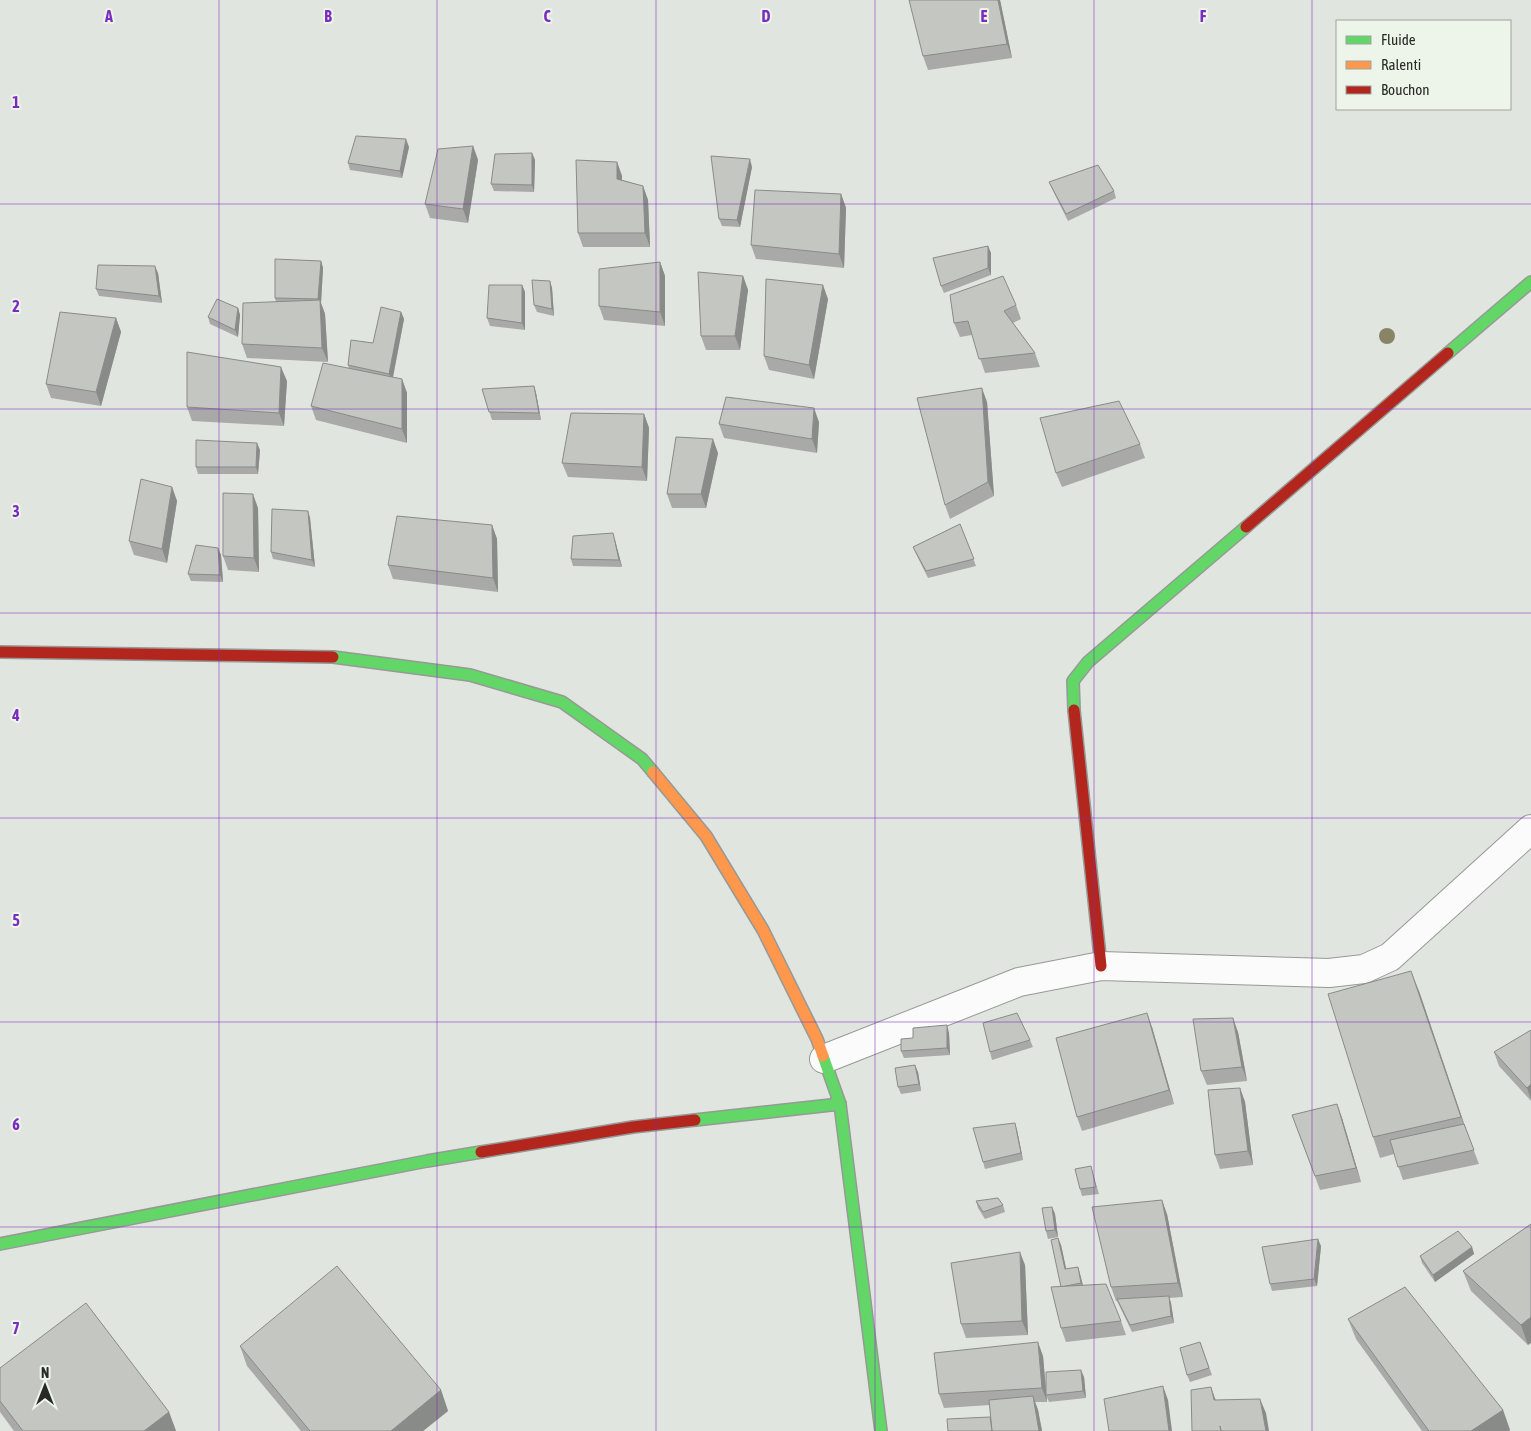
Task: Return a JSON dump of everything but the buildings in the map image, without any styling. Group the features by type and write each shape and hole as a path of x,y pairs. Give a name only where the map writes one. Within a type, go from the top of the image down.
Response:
{"street":[{"path":"1101,966 1073,682 1088,662 1531,282"},
{"path":"0,652 332,657 470,675 562,702 642,759 706,836 762,930 817,1039 840,1104 881,1431"},
{"path":"824,1059 1018,982 1101,966 1329,973 1364,969 1390,956 1531,828"},
{"path":"0,1244 427,1161 633,1126 840,1104"}],"traffic: fast":[{"path":"1448,353 1531,282"},
{"path":"1074,710 1073,681 1088,662 1246,527"},
{"path":"333,657 470,675 562,702 642,759 653,772"},
{"path":"823,1056 840,1104 881,1431"},
{"path":"695,1120 840,1104"},
{"path":"0,1244 481,1152"}],"traffic: slow":[{"path":"653,772 706,836 763,930 817,1039 823,1056"}],"traffic: jam":[{"path":"1246,527 1448,353"},
{"path":"0,652 333,657"},
{"path":"1074,710 1101,966"},
{"path":"481,1152 633,1127 695,1120"}]}
